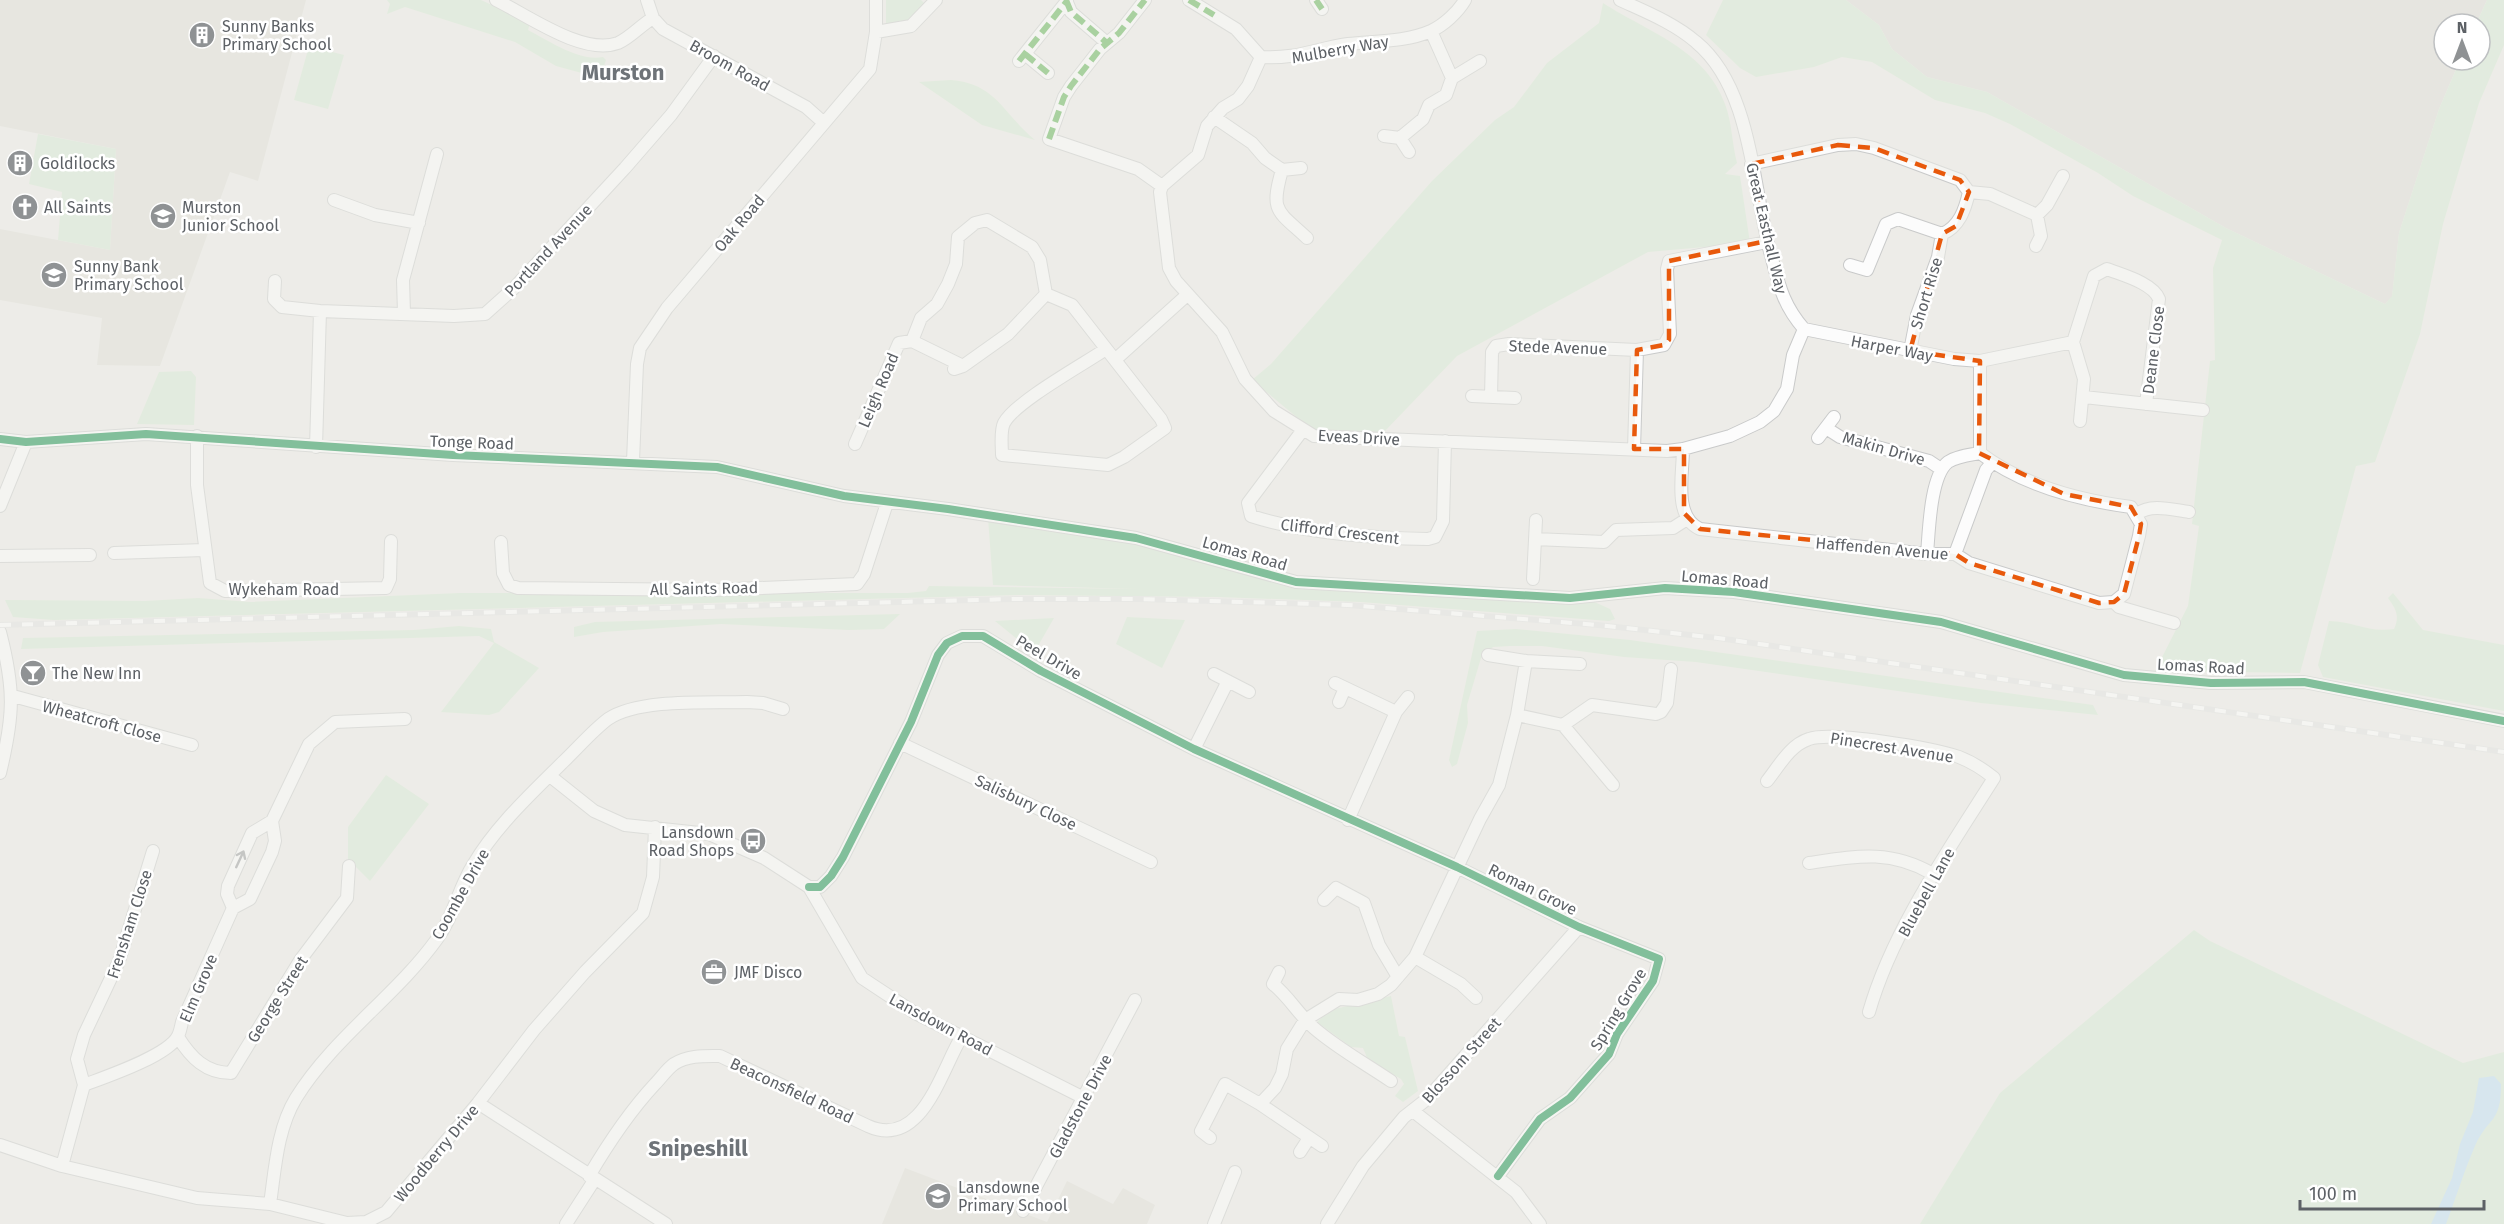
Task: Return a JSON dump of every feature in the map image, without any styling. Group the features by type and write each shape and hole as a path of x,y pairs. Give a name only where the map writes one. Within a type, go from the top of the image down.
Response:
{"street":[{"path":"496,0 545,26 595,46 619,42 653,18 647,0"},
{"name":"Oak Road","path":"633,461 636,376 640,348 667,308 870,69 876,32 876,0"},
{"path":"876,32 911,26 936,0"},
{"path":"1144,0 1064,97 1049,139 1138,169 1162,186 1198,155 1207,126 1214,117 1238,99 1248,86 1261,57 1236,29 1189,0"},
{"name":"Mulberry Way","path":"1261,57 1286,58 1347,44 1403,38 1431,31 1460,8 1465,0"},
{"name":"Great Easthall Way","path":"1620,0 1660,18 1696,42 1710,56 1737,104 1767,242 1787,309 1804,329"},
{"path":"1067,1 1071,12 1107,43"},
{"path":"1048,73 1022,57 1067,1"},
{"name":"Broom Road","path":"653,18 663,29 806,107 825,123"},
{"path":"1431,31 1452,78"},
{"name":"Portland Avenue","path":"275,281 274,299 282,307 320,311 454,316 485,314 514,288 625,168 671,115 714,56"},
{"path":"1383,136 1400,138 1424,119 1429,105 1446,94 1452,78 1480,61"},
{"path":"1214,117 1252,143 1265,158 1282,170 1301,168"},
{"path":"1400,138 1409,152"},
{"path":"1751,164 1838,145 1856,144 1890,153 1960,180 1970,192 1990,194 2037,215"},
{"path":"404,313 403,280 437,154"},
{"path":"1282,170 1274,197 1278,212 1307,238"},
{"path":"2037,215 2047,205 2063,176"},
{"name":"Eveas Drive","path":"1162,186 1160,192 1169,268 1187,295 1222,332 1245,379 1274,411 1302,431 1314,436 1339,440 1445,441 1634,449"},
{"name":"Short Rise","path":"1850,265 1867,270 1886,224 1891,220 1898,219 1942,234 1956,226 1970,192"},
{"path":"334,200 375,215 419,223"},
{"path":"2036,246 2041,236 2037,215"},
{"name":"Leigh Road","path":"855,444 899,343 912,341 921,318 938,304 956,264 958,237 975,223 987,220 1032,247 1040,260 1046,294"},
{"name":"Short Rise","path":"1910,351 1917,315 1938,257 1942,234"},
{"name":"Stede Avenue","path":"1491,397 1492,352 1496,346 1509,344 1637,350 1664,345 1669,340 1667,269 1669,261 1767,242"},
{"name":"Deane Close","path":"2073,342 2090,286 2099,272 2107,269 2157,293 2159,307 2146,404"},
{"path":"912,341 959,368 1008,334 1046,294 1072,305 1116,359 1161,419 1165,428 1124,457 1108,465 1002,455 1003,424 1009,417 1106,349"},
{"path":"1116,359 1187,295"},
{"path":"316,447 320,311"},
{"path":"1637,350 1634,449 1683,449 1730,436 1760,422 1774,411 1786,389 1794,355 1804,329"},
{"name":"Harper Way","path":"1804,329 1910,351 1980,361"},
{"path":"2080,421 2084,379 2073,342 1980,361 1980,453 1992,463 2064,494 2131,507 2137,514 2140,530 2124,594 2114,602"},
{"path":"1472,396 1515,398"},
{"name":"Deane Close","path":"2084,397 2203,410"},
{"name":"Makin Drive","path":"1834,417 1822,433 1929,461 1941,469"},
{"name":"Clifford Crescent","path":"1302,431 1248,503 1251,516 1276,524 1378,538 1428,540 1435,537 1443,521 1445,441"},
{"name":"Tonge Road","path":"0,440 26,442 146,434 453,455 633,461 717,467 887,503 939,507"},
{"name":"Wykeham Road","path":"197,436 197,485 210,583 225,591 386,588 390,579 391,540"},
{"path":"0,506 26,442"},
{"path":"1535,539 1604,542 1616,530 1673,528 1687,519 1683,508 1683,449"},
{"name":"Makin Drive","path":"1927,554 1935,486 1941,469 1958,457 1980,453"},
{"path":"1956,554 1986,470 1992,463"},
{"name":"All Saints Road","path":"501,542 503,573 509,585 518,588 713,590 857,584 864,574 887,503"},
{"name":"Lomas Road","path":"939,507 1136,538 1296,582 1570,598 1665,588 1734,592 1941,622 2124,675 2211,683 2304,682 2504,722"},
{"path":"2137,514 2144,508 2189,512"},
{"name":"Haffenden Avenue","path":"1687,519 1700,529 1927,554 1956,554 1969,563 2099,603 2114,602 2119,607 2174,623"},
{"path":"1533,579 1536,520"},
{"path":"114,553 204,550"},
{"path":"0,556 90,555"},
{"path":"0,632 13,696 0,773"},
{"name":"Peel Drive","path":"809,887 820,887 831,876 900,742 938,655 947,643 962,636 983,636 1041,671 1194,749 1396,840"},
{"path":"1488,655 1526,661 1580,664"},
{"path":"1260,1104 1275,1088 1282,1074 1287,1049 1305,1020 1339,999 1358,1000 1378,994 1398,977 1415,957 1499,785 1517,715 1526,661"},
{"path":"1563,725 1592,705 1656,714 1661,712 1667,703 1671,669"},
{"path":"1214,674 1249,692"},
{"path":"1194,749 1228,681"},
{"path":"1339,702 1340,686 1396,712"},
{"name":"Wheatcroft Close","path":"13,696 192,745"},
{"path":"1348,820 1396,712 1408,697"},
{"name":"Coombe Drive","path":"270,1204 279,1147 295,1100 323,1062 438,939 452,915 463,883 483,850 550,776 609,719 629,710 648,707 747,702 762,703 783,709"},
{"path":"1517,715 1563,725 1613,785"},
{"name":"Elm Grove","path":"84,1085 128,1069 165,1048 178,1037 186,1013 233,908 250,899 272,852 275,841 273,821 309,744 322,730 335,722 405,719"},
{"name":"Pinecrest Avenue","path":"1767,781 1798,745 1809,739 1824,736 1858,739 1958,757 1981,768 1994,778"},
{"name":"Salisbury Close","path":"900,742 1151,862"},
{"name":"Lansdown Road","path":"550,776 583,804 606,818 625,825 719,836 764,858 809,887 862,978 915,1013 1084,1098"},
{"name":"Bluebell Lane","path":"1869,1012 1887,963 1934,874 1994,778"},
{"name":"Elm Grove","path":"233,908 227,894 228,886 242,854 252,833 273,821"},
{"name":"Woodberry Drive","path":"0,1145 62,1166 196,1198 270,1204 347,1223 366,1222 386,1212 478,1103 534,1030 585,972 643,913 653,878 655,827"},
{"name":"Roman Grove","path":"1396,840 1457,867 1579,927 1659,959"},
{"name":"Frensham Close","path":"62,1166 84,1085 77,1059 84,1035 119,961 153,851"},
{"path":"1809,862 1869,855 1901,859 1934,874"},
{"name":"George Street","path":"178,1037 189,1055 209,1069 231,1073 301,959 346,898 349,866"},
{"path":"1324,900 1336,888 1364,903 1379,945 1398,977"},
{"name":"Blossom Street","path":"1327,1224 1363,1166 1404,1117 1413,1111 1579,927"},
{"path":"1415,957 1461,984 1476,998"},
{"name":"Spring Grove","path":"1498,1176 1540,1119 1570,1098 1609,1054 1617,1034 1653,981 1659,959"},
{"path":"1279,972 1273,984 1290,998 1305,1020 1317,1031 1391,1081"},
{"name":"Gladstone Drive","path":"1023,1211 1136,1000"},
{"name":"Beaconsfield Road","path":"592,1178 611,1137 634,1106 675,1064 685,1059 694,1056 720,1056 868,1126 889,1131 903,1129 919,1116 962,1036"},
{"path":"1210,1138 1201,1131 1225,1084 1260,1104 1322,1146"},
{"path":"478,1103 666,1224"},
{"path":"1413,1111 1516,1192 1540,1224"},
{"path":"1300,1152 1309,1138"},
{"path":"1214,1224 1235,1172"},
{"path":"566,1224 592,1178"}],"highlighted area":[{"path":"1838,145 1874,148 1960,180 1969,192 1956,226 1942,234 1910,351 1980,361 1979,453 2064,494 2131,507 2141,524 2124,594 2114,602 2099,603 1969,563 1955,554 1700,529 1684,513 1684,449 1634,449 1637,350 1664,345 1669,340 1669,261 1767,241 1751,164"}],"shaded area":[{"name":"Murston Junior School","path":"0,0 306,0 258,181 230,172 160,366 97,365 102,318 0,300 0,229 110,250 116,149 0,126"},
{"path":"1846,0 2487,0 2482,12 2432,12 2432,72 2455,72 2439,109 2399,233 2392,297 2385,304 2226,228 1987,92 1927,77 1892,49 1879,25"},
{"name":"Lansdowne Primary School","path":"905,1168 1047,1222 1067,1181 1113,1204 1123,1188 1155,1205 1147,1224 882,1224"}],"green space":[{"path":"387,0 481,0 530,23 528,30 565,50 594,58 603,57 606,60 600,78 556,66 515,42 405,7 387,14 390,4"},
{"path":"886,0 921,0 925,4 907,24 889,26 886,23"},
{"path":"1723,0 1846,0 1879,25 1892,49 1927,77 1987,92 2226,228 2385,304 2392,296 2399,233 2439,109 2455,72 2492,72 2492,12 2482,12 2487,0 2504,0 2504,45 2479,103 2443,224 2420,334 2375,462 2356,466 2300,673 2155,671 2188,606 2199,526 2192,524 2210,361 2215,360 2213,268 2222,240 2133,196 2098,173 2010,124 1985,113 1935,100 1872,62 1842,57 1814,67 1756,77 1740,68 1706,35"},
{"path":"1603,3 1673,44 1704,69 1716,85 1727,111 1737,163 1725,174 1740,176 1750,243 1648,252 1457,356 1384,432 1311,429 1252,380 1271,364 1432,181 1495,120 1514,107 1547,63 1599,23"},
{"path":"309,46 344,55 328,109 294,100"},
{"path":"951,80 966,82 989,94 1035,140 982,125 919,82"},
{"path":"38,134 116,149 110,250 58,240 62,192 29,184"},
{"path":"191,371 196,377 194,425 137,424 159,372"},
{"path":"988,518 1154,545 1295,589 1590,600 1610,609 1615,619 1609,621 1361,602 1217,597 1018,595 54,620 13,617 5,600 145,601 198,598 250,602 460,593 908,593 926,591 929,586 1138,589 993,585"},
{"path":"2393,593 2423,630 2504,645 2504,711 2323,677 2318,665 2329,621 2376,629 2394,629 2397,620 2396,613 2388,598"},
{"path":"900,614 884,629 849,630 721,624 603,632 574,637 574,627 595,622"},
{"path":"1127,617 1185,620 1162,668 1116,644"},
{"path":"1054,618 1034,653 995,621"},
{"path":"459,626 491,629 494,642 539,668 499,712 489,715 441,712 494,643 479,636 21,649 23,638 414,630"},
{"path":"1516,629 1630,640 2093,705 2098,715 1981,703 1696,662 1624,657 1542,646 1493,647 1481,658 1467,705 1468,723 1457,764 1452,767 1449,760 1477,631"},
{"path":"386,775 429,804 370,881 348,859 348,827"},
{"path":"2194,930 2210,941 2463,1063 2504,1052 2504,1224 1920,1224 2000,1093"},
{"path":"1391,996 1399,1036 1405,1037 1418,1091 1403,1102 1395,1096 1404,1084 1401,1079 1368,1060 1363,1048 1351,1047 1317,1022 1330,1010"}],"water":[{"path":"2494,1076 2501,1084 2499,1107 2475,1146 2446,1224 2431,1224 2452,1178 2460,1144 2473,1112 2479,1078"}],"railway":[{"path":"0,625 1015,599 1139,599 1348,605 1598,625 1718,638 2504,752"}],"marked path":[{"path":"1066,0 1071,12 1107,43"},
{"path":"1049,139 1064,97 1071,86 1100,49 1119,33 1145,0"},
{"path":"1189,0 1214,15"},
{"path":"1316,0 1322,9"},
{"path":"1019,61 1067,1"},
{"path":"1025,54 1048,73"}],"cycle path":[{"path":"0,439 26,442 146,434 453,455 717,467 844,496 948,509 1136,538 1296,582 1570,598 1665,588 1734,592 1941,622 2124,675 2211,683 2304,682 2504,721"},
{"path":"809,887 820,887 831,876 843,857 911,722 938,655 947,643 962,636 983,636 1041,671 1194,749 1457,867 1579,927 1659,959 1653,981 1617,1034 1609,1054 1570,1098 1540,1119 1498,1176"}],"place":[{"name":"Sunny Banks Primary School","path":"202,35"},
{"name":"Goldilocks","path":"20,163"},
{"name":"All Saints","path":"25,207"},
{"name":"Murston Junior School","path":"163,216"},
{"name":"Sunny Bank Primary School","path":"54,275"},
{"name":"The New Inn","path":"33,673"},
{"name":"Lansdown Road Shops","path":"753,841"},
{"name":"JMF Disco","path":"714,972"},
{"name":"Lansdowne Primary School","path":"938,1196"}],"district":[{"name":"Murston","path":"623,72"},
{"name":"Snipeshill","path":"698,1148"}]}
